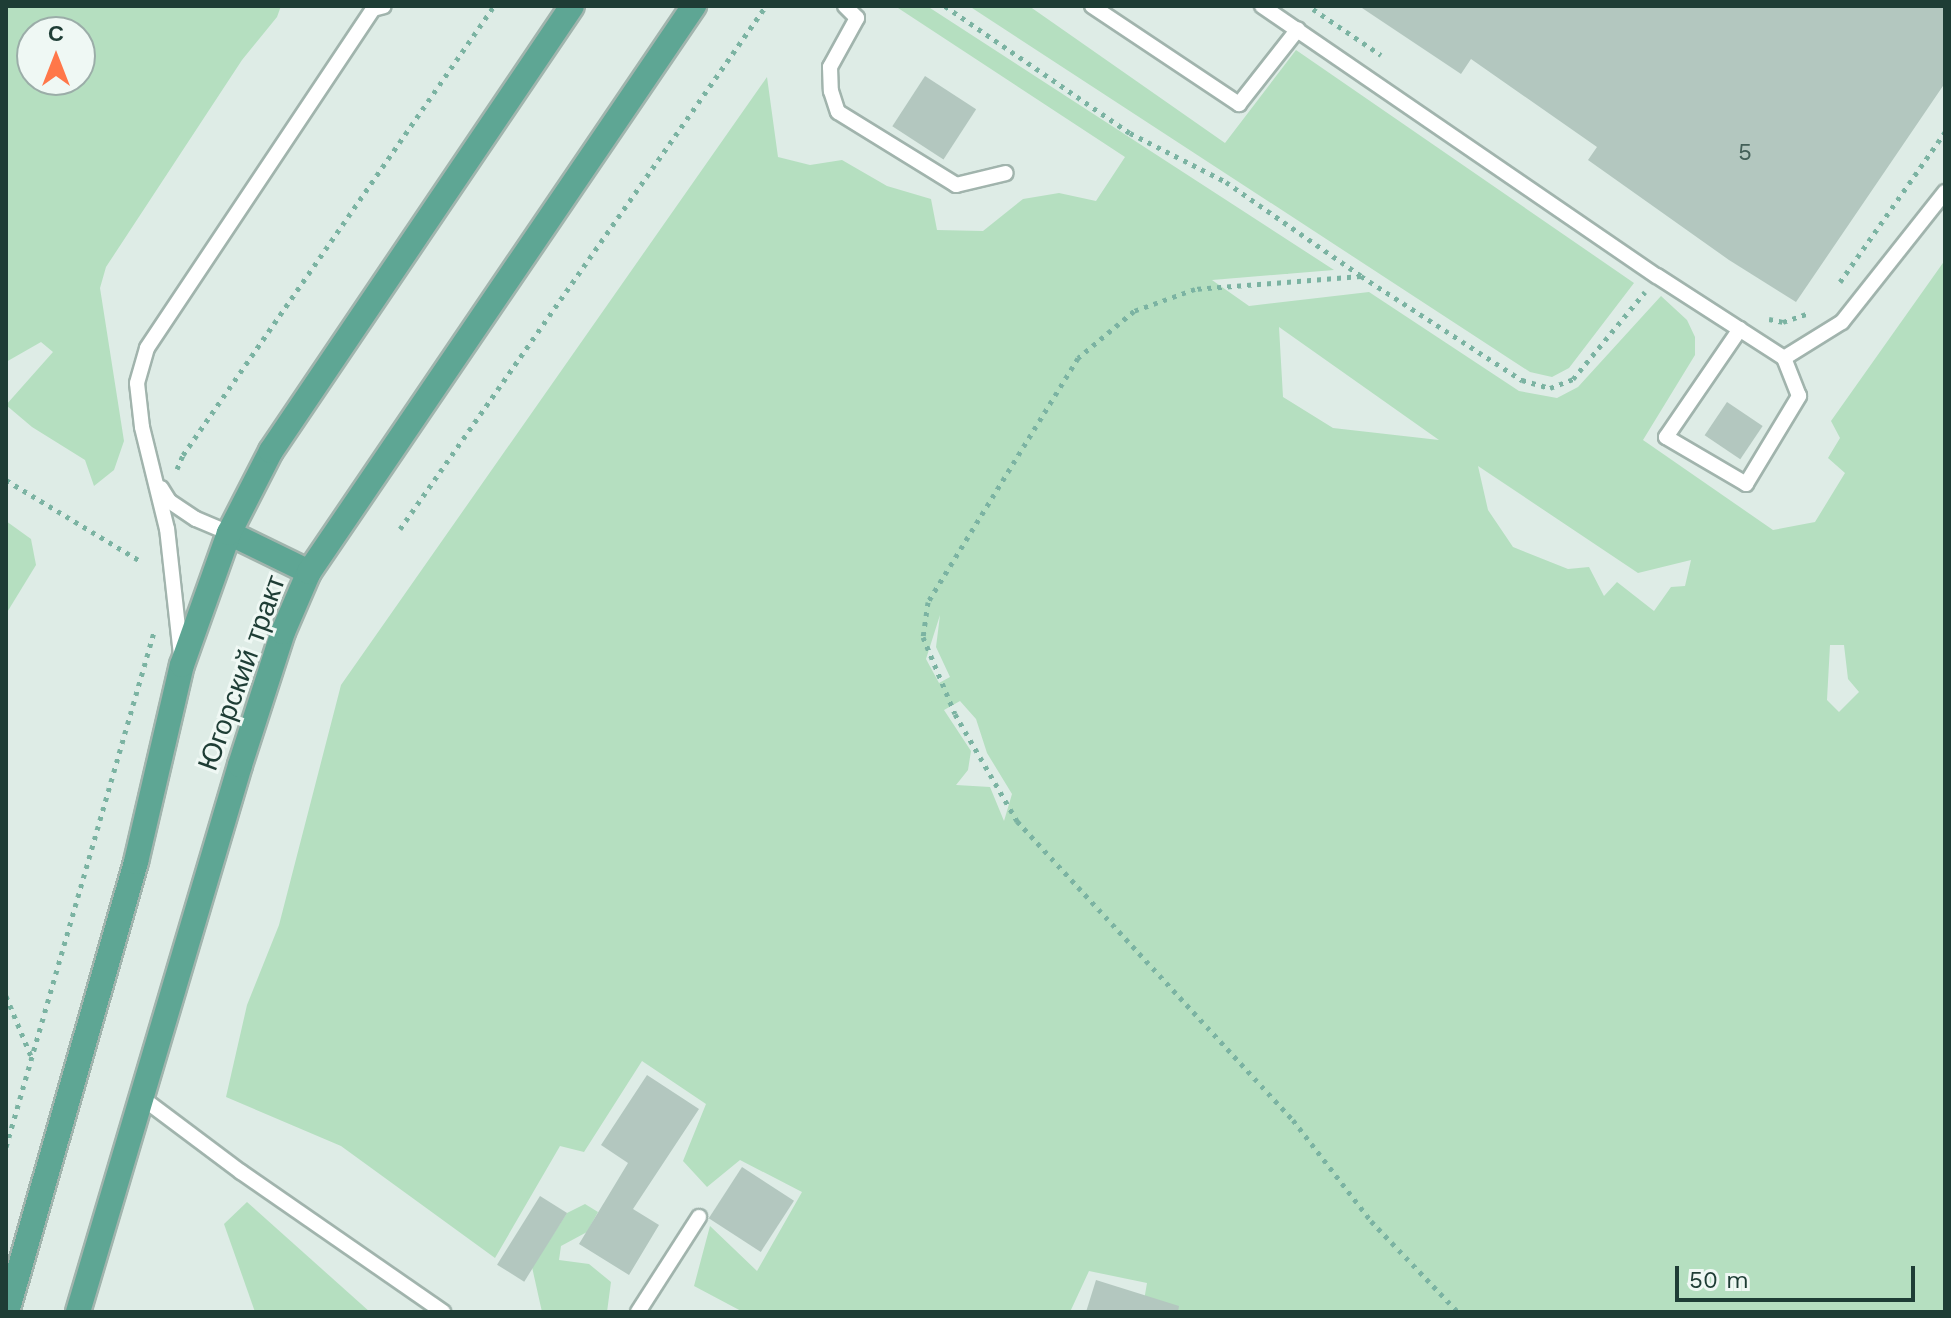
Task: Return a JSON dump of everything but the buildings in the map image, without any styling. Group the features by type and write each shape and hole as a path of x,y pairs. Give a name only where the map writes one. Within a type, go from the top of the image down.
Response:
{"main road":[{"name":"Югорский тракт","path":"7,1312 136,862 182,665 229,533 271,451 572,6"},
{"name":"Югорский тракт","path":"78,1312 240,765 283,632 309,572 694,6"},
{"path":"229,533 309,572"}],"lane":[{"path":"182,665 167,529 142,427 137,383 147,348 373,9 384,6"},
{"path":"845,6 857,18 830,67 831,91 838,112 956,185 1006,173"},
{"path":"1092,6 1239,104 1298,29"},
{"path":"1262,6 1657,276 1740,329 1784,358 1799,396 1746,484 1666,437 1740,329"},
{"path":"1784,358 1842,322 1945,192"},
{"path":"154,478 169,501 196,519 229,533"},
{"path":"141,1097 241,1172 443,1312"},
{"path":"638,1312 699,1217"}],"path":[{"path":"400,529 766,6"},
{"path":"945,6 1130,133 1226,182 1505,372 1550,388 1573,379 1657,276"},
{"path":"1309,6 1387,60"},
{"path":"1832,295 1945,132"},
{"path":"1361,276 1195,289 1134,311 1078,358 928,602 923,637 955,714 1017,821 1293,1120 1371,1221 1458,1312"},
{"path":"1762,318 1783,322 1822,308"},
{"path":"6,480 142,562"},
{"path":"6,996 31,1056"},
{"path":"6,1147 25,1080"}],"green space":[{"path":"6,6 281,6 277,17 242,60 106,267 100,288 124,441 114,470 94,486 85,460 32,427 6,405 53,352 41,342 6,362"},
{"path":"895,6 927,6 1334,270 1212,280 1249,306 1369,292 1519,391 1557,398 1578,387 1661,296 1687,320 1695,337 1695,355 1643,440 1773,530 1815,522 1845,473 1828,458 1840,438 1831,421 1945,260 1945,1312 1142,1312 1147,1283 1089,1271 1070,1312 743,1312 694,1286 710,1226 757,1271 802,1192 740,1160 707,1187 683,1161 706,1104 642,1061 584,1152 560,1146 495,1258 341,1146 226,1097 247,1005 279,925 341,685 767,77 778,157 810,165 842,160 887,186 931,199 937,230 983,231 1023,199 1059,193 1096,201 1125,157","holes":["1279,327 1439,440 1333,428 1283,397","1478,466 1638,573 1691,560 1685,586 1671,587 1654,611 1617,582 1604,596 1589,567 1568,569 1513,547 1488,510","940,615 936,647 950,677 939,683 926,659","1830,645 1844,645 1848,679 1859,692 1839,712 1827,700","960,701 976,719 987,753 1012,794 1004,821 990,787 956,785 968,770 971,751 944,710"]},
{"path":"969,6 1029,6 1225,143 1296,50 1634,283 1569,368 1552,377 1530,372"},
{"path":"6,521 31,539 36,565 6,614"},
{"path":"247,1202 370,1312 255,1312 224,1224"},
{"path":"585,1204 598,1212 587,1232 561,1246 559,1260 589,1264 611,1282 607,1312 542,1312 532,1267 567,1213"}]}
